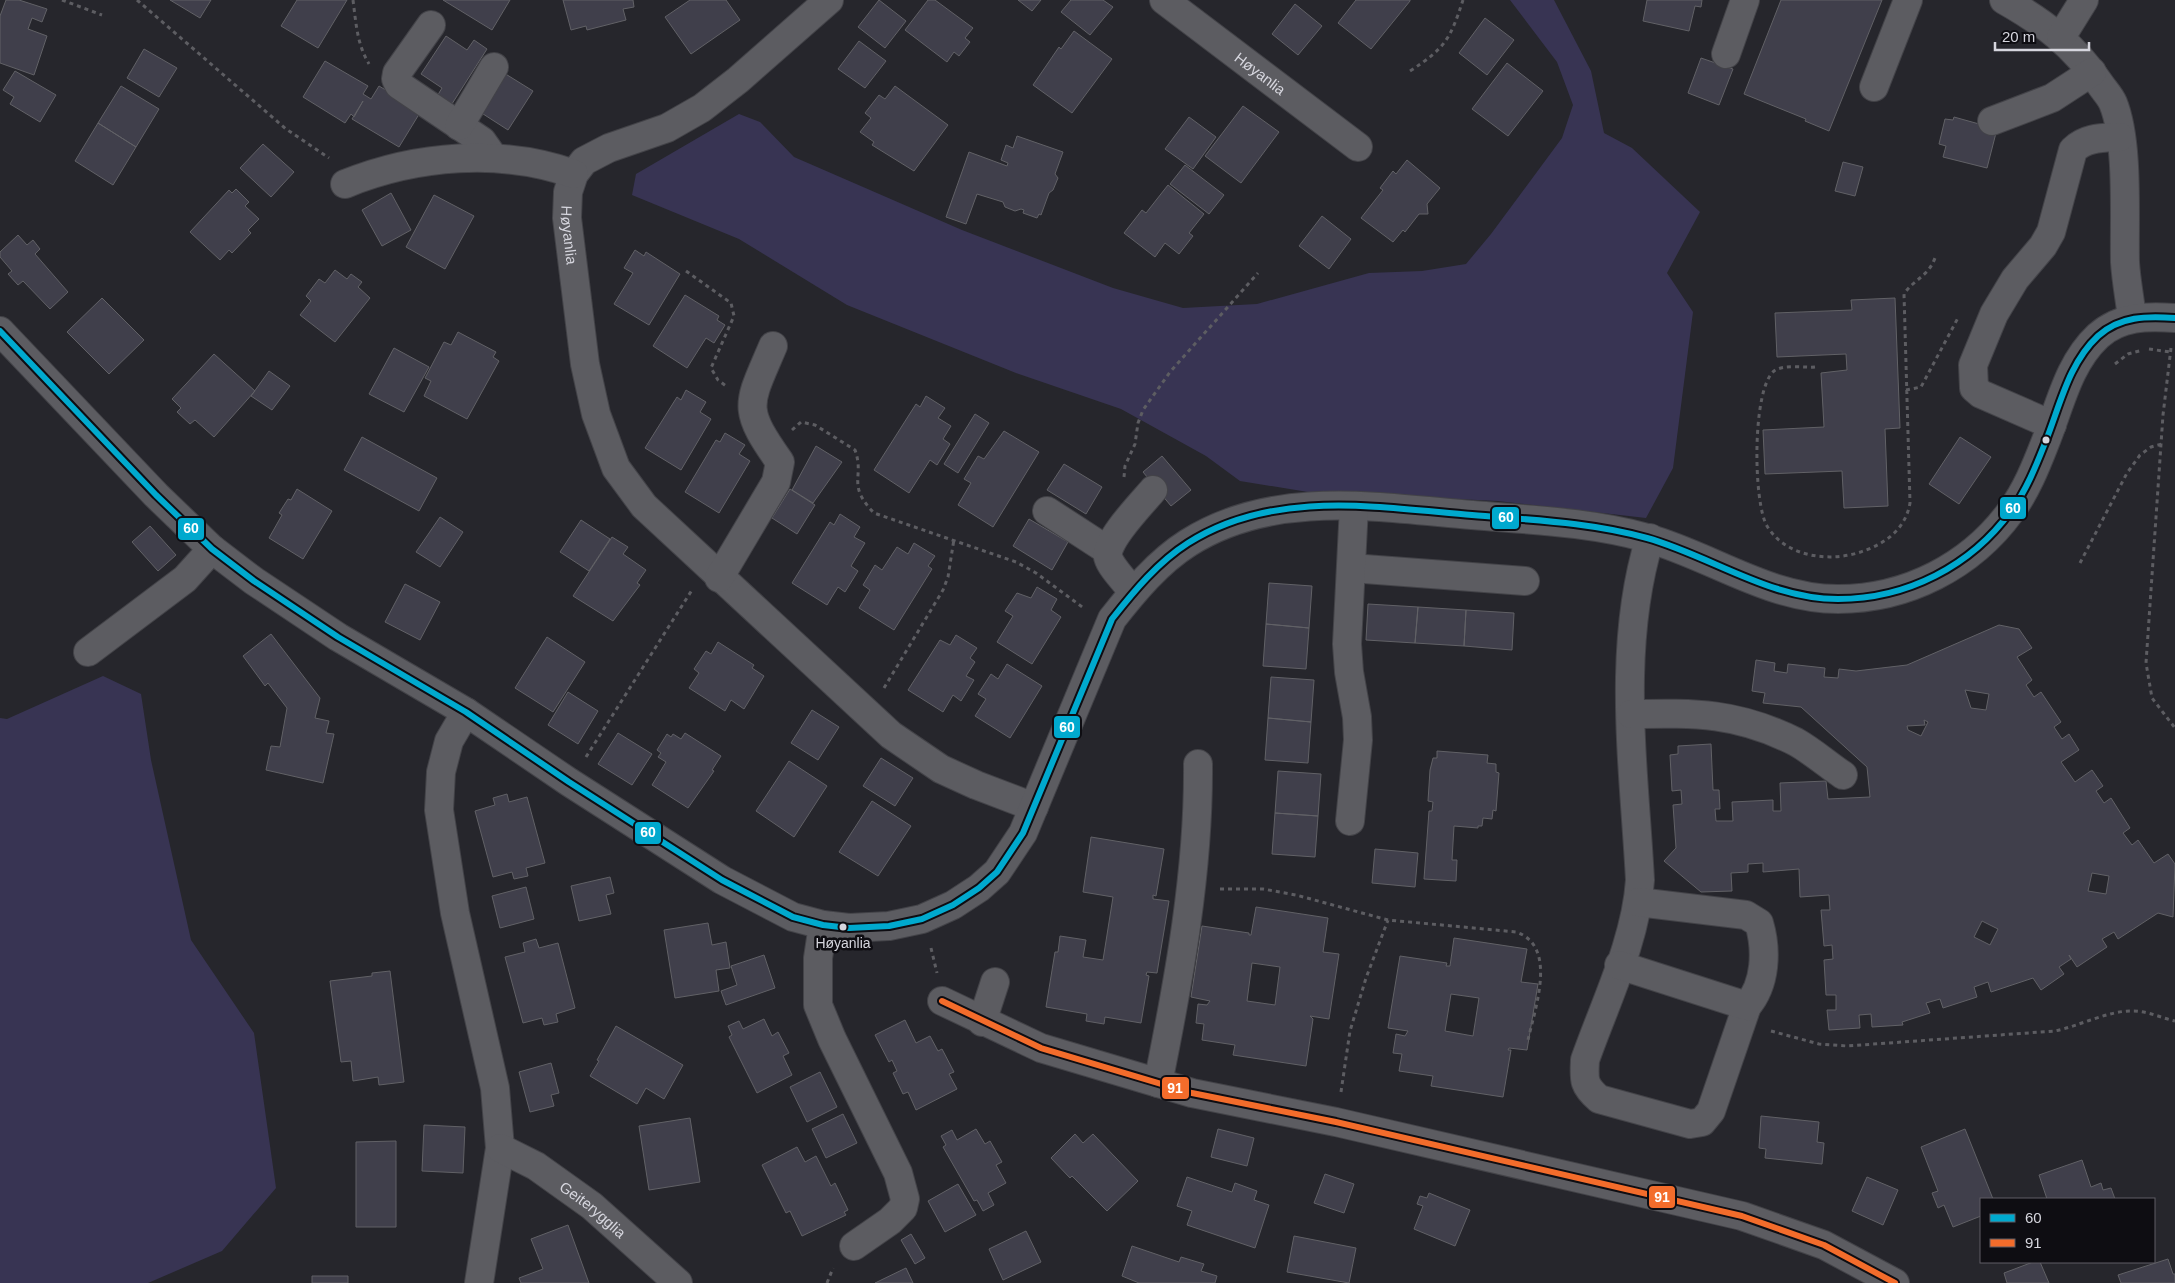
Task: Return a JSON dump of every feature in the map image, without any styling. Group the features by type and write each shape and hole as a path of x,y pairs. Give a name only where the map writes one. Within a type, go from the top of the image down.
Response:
{"street":[{"name":"Høyanlia","path":"1164,0 1358,147"},
{"path":"1726,54 1744,0"},
{"path":"1874,87 1908,0"},
{"path":"2004,0 2032,16 2061,37 2092,72 2113,102 2120,137 2124,192 2125,264 2132,318"},
{"path":"2061,37 2084,0"},
{"path":"352,181 398,166 494,158 548,165 574,174 584,161 609,148 667,128 702,108 738,80 823,2"},
{"path":"431,25 397,73 398,85 482,141 494,158"},
{"path":"459,126 494,67"},
{"path":"1992,121 2052,98 2092,72"},
{"path":"2052,425 1981,394 1974,388 1972,365 1994,314 2015,279 2051,232 2073,150 2079,144 2090,140 2120,137"},
{"name":"Høyanlia","path":"574,174 568,192 567,218 585,364 596,414 616,468 644,506 891,735 941,769 976,785 1034,807"},
{"path":"0,331 156,495 212,549 302,614 466,712 569,782 730,884 793,916 823,925 849,928 889,926 922,919 953,905 979,888 997,872 1023,833 1112,619 1133,592 1160,564 1188,543 1248,516 1288,508 1354,506 1559,522 1606,528 1650,538 1761,584 1802,596 1837,599 1869,597 1894,592 1922,584 1948,570 1972,552 2013,509 2026,486 2052,425 2072,370 2084,351 2105,331 2116,324 2132,318 2150,316 2174,318"},
{"path":"714,572 776,482 780,462 753,420 751,404 753,394 773,346"},
{"path":"1133,592 1108,558 1107,550 1114,537 1146,498"},
{"path":"1350,821 1358,740 1357,717 1349,672 1348,644 1354,506"},
{"path":"1048,511 1107,550"},
{"path":"1638,902 1746,916 1760,923 1763,935 1764,965 1757,995 1744,1015 1711,1111 1702,1122 1690,1124 1599,1099 1588,1089 1584,1077 1585,1060 1633,926 1638,902 1640,880 1629,677 1634,610 1641,566 1650,538"},
{"path":"88,652 185,579 212,549"},
{"path":"1351,568 1525,581"},
{"path":"466,712 450,742 441,772 439,810 455,913 495,1088 500,1148 478,1283"},
{"path":"1631,714 1698,713 1736,719 1798,743 1843,775"},
{"path":"1158,1083 1175,997 1189,889 1198,809 1198,764"},
{"path":"823,925 818,958 818,1005 832,1039 898,1172 905,1199 903,1208 897,1214 854,1246"},
{"path":"1619,965 1744,1015"},
{"path":"982,1022 995,982"},
{"path":"942,1001 982,1022 1040,1048 1158,1083 1264,1109 1336,1122 1742,1216 1824,1245 1895,1283"},
{"name":"Geiterygglia","path":"500,1148 536,1166 592,1206 678,1283"}],"path":[{"path":"62,0 102,15"},
{"path":"137,0 286,129 352,181"},
{"path":"353,0 362,52 370,66 381,76 398,85"},
{"path":"1410,71 1438,52 1453,31 1464,0"},
{"path":"1816,367 1780,368 1774,371 1768,380 1757,426 1761,512 1768,527 1784,542 1820,558 1835,558 1857,554 1881,544 1900,527 1908,513 1910,503 1904,294 1908,288 1928,273 1935,258"},
{"path":"686,271 731,303 734,316 713,361 712,374 751,404"},
{"path":"1146,498 1124,490 1124,475 1144,410 1170,372 1258,273"},
{"path":"2174,318 2162,444 2146,663 2152,698 2175,728"},
{"path":"2111,367 2128,354 2146,349 2170,352"},
{"path":"774,454 796,424 806,422 815,425 855,450 858,491 863,502 874,513 954,539 1016,562 1036,573 1088,610"},
{"path":"2080,563 2127,473 2140,455 2151,447 2162,444"},
{"path":"870,715 895,668 944,590 954,539"},
{"path":"569,782 614,714 714,572"},
{"path":"1189,889 1235,888 1296,894 1388,920 1516,932 1525,935 1534,943 1539,955 1540,968 1539,986 1528,1040"},
{"path":"1336,1122 1350,1032 1366,978 1388,920"},
{"path":"1744,1015 1820,1044 1847,1046 2055,1032 2107,1015 2133,1010 2175,1021"}],"shaded area":[{"path":"1510,0 1554,0 1591,71 1604,133 1632,148 1700,212 1667,273 1693,312 1673,468 1646,518 1498,501 1308,492 1240,481 1206,456 1121,409 1016,373 847,305 739,239 632,195 636,174 739,114 760,122 794,157 962,230 1113,288 1183,308 1257,304 1369,273 1422,271 1466,264 1491,234 1562,138 1573,105 1557,62"},
{"path":"103,676 141,694 151,760 191,940 254,1033 276,1188 222,1251 148,1283 0,1283 0,718 7,719"}],"building":[{"path":"6,0 19,0 47,9 42,22 32,18 28,29 47,36 34,75 0,63 0,16"},
{"path":"170,0 211,0 200,18"},
{"path":"297,0 347,0 318,48 281,26"},
{"path":"443,0 510,0 492,30"},
{"path":"563,0 633,0 634,7 623,9 626,20 587,30 586,26 571,30"},
{"path":"690,0 726,0 740,20 691,54 665,17"},
{"path":"879,0 906,21 885,48 858,27"},
{"path":"928,0 935,0 973,28 965,38 970,42 959,56 954,52 947,62 905,30"},
{"path":"1018,0 1041,0 1032,11"},
{"path":"1071,0 1103,0 1113,7 1090,35 1061,12"},
{"path":"1356,0 1410,1 1371,49 1338,23"},
{"path":"1647,0 1702,0 1701,7 1695,6 1689,31 1643,21"},
{"path":"1781,0 1882,0 1829,131 1805,121 1806,119 1744,94"},
{"path":"1295,4 1322,26 1298,55 1272,34"},
{"path":"1485,18 1514,40 1487,75 1459,53"},
{"path":"1074,31 1112,59 1072,113 1033,85 1059,47 1061,49"},
{"path":"446,36 467,50 474,40 487,49 450,107 436,98 442,88 421,74"},
{"path":"859,41 886,61 865,88 838,69"},
{"path":"144,49 177,68 159,97 127,78"},
{"path":"1701,58 1733,69 1719,105 1688,93"},
{"path":"325,61 368,86 363,94 371,99 379,86 421,111 399,147 352,119 354,117 351,114 345,123 303,97"},
{"path":"1507,63 1543,91 1508,136 1472,109"},
{"path":"15,71 56,95 40,122 10,104 14,97 3,90"},
{"path":"504,73 533,91 508,130 480,112"},
{"path":"121,86 159,109 136,147 98,123"},
{"path":"895,86 948,125 914,171 872,145 874,142 860,132 871,118 865,113 879,95 885,99"},
{"path":"1243,106 1279,132 1241,183 1205,156"},
{"path":"1189,117 1216,137 1193,169 1165,149"},
{"path":"1954,117 1997,129 1987,168 1943,157 1946,146 1939,144 1945,119 1953,120"},
{"path":"98,123 136,147 113,185 75,161"},
{"path":"1017,136 1063,152 1055,174 1058,178 1053,190 1049,193 1041,215 1039,214 1037,218 1023,213 1024,210 1021,209 1015,211 1005,207 1003,202 977,194 966,224 946,217 969,152 1007,166 1008,163 1001,160 1006,145 1013,148"},
{"path":"263,144 294,172 271,197 240,168"},
{"path":"1407,160 1440,188 1427,204 1428,214 1419,214 1405,232 1403,230 1393,242 1361,218 1383,190 1380,188 1393,171 1396,174"},
{"path":"1843,162 1863,167 1855,196 1835,191"},
{"path":"1185,165 1224,195 1209,214 1170,184"},
{"path":"1168,185 1204,214 1189,233 1193,236 1179,254 1165,243 1155,257 1124,233 1142,210 1146,213"},
{"path":"236,189 249,202 245,206 259,219 248,230 251,233 232,253 229,250 220,260 190,232 229,190 232,193"},
{"path":"391,193 411,230 382,246 362,210"},
{"path":"434,195 474,216 445,269 406,247"},
{"path":"1322,216 1351,239 1329,269 1299,246"},
{"path":"18,235 27,245 33,240 40,249 35,254 68,292 50,309 23,281 18,285 8,274 12,271 0,257 0,252"},
{"path":"635,250 644,256 646,252 680,274 649,325 614,304 633,273 624,268"},
{"path":"335,270 347,279 351,274 362,282 358,287 370,298 335,342 300,315 311,301 306,296 319,279 325,283"},
{"path":"685,295 719,316 717,320 725,325 714,343 706,338 687,368 653,346"},
{"path":"102,298 144,340 109,374 67,332"},
{"path":"1895,298 1900,428 1885,429 1888,506 1844,508 1842,471 1765,474 1763,430 1824,427 1821,373 1847,370 1846,354 1777,357 1775,313 1852,310 1851,300"},
{"path":"458,332 496,352 493,357 499,361 467,419 424,396 431,381 425,378 444,342 451,345"},
{"path":"394,348 429,367 404,412 369,394"},
{"path":"214,354 255,391 214,437 195,420 190,424 177,412 181,408 172,399"},
{"path":"269,371 290,386 272,410 251,396"},
{"path":"686,390 706,402 700,412 711,419 681,470 645,448 677,397 681,400"},
{"path":"926,396 945,408 938,418 951,426 943,439 950,444 937,465 930,460 909,493 874,470 916,404 920,407"},
{"path":"975,414 989,423 958,473 944,464"},
{"path":"1004,431 1039,452 993,527 958,505 971,483 964,479 978,456 984,459"},
{"path":"725,433 745,445 739,454 750,461 719,513 685,492 716,440 720,442"},
{"path":"362,437 437,478 419,511 344,470"},
{"path":"1960,437 1991,457 1959,504 1929,484"},
{"path":"816,446 842,462 813,503 792,490"},
{"path":"1162,456 1191,490 1171,506 1143,472"},
{"path":"1064,464 1102,487 1086,514 1047,490"},
{"path":"297,489 332,511 303,559 269,538 282,515 279,513 288,499 291,500"},
{"path":"790,489 815,505 797,534 772,518"},
{"path":"840,514 860,527 854,537 865,543 851,566 858,571 845,592 838,587 827,605 792,583 830,522 834,525"},
{"path":"440,517 463,532 440,567 416,552"},
{"path":"1029,519 1068,542 1052,570 1013,546"},
{"path":"581,520 610,539 589,571 560,552"},
{"path":"150,526 176,555 158,571 132,542"},
{"path":"612,537 628,547 623,554 646,570 637,583 640,585 613,621 573,596"},
{"path":"914,543 935,556 928,566 932,569 894,630 859,608 870,590 863,585 875,565 882,570 897,547 908,554"},
{"path":"1269,583 1312,586 1309,628 1266,624"},
{"path":"405,584 440,602 420,640 385,622"},
{"path":"1037,587 1057,599 1051,610 1061,617 1032,664 997,642 1013,616 1005,611 1017,593 1031,598"},
{"path":"1368,604 1418,607 1415,643 1366,640"},
{"path":"1418,607 1466,610 1464,646 1415,643"},
{"path":"1466,610 1514,613 1512,650 1464,646"},
{"path":"1266,624 1309,628 1306,669 1263,666"},
{"path":"1999,625 2019,629 2032,648 2017,657 2032,680 2026,685 2034,697 2041,692 2061,722 2054,727 2062,739 2069,734 2079,750 2061,762 2075,782 2092,770 2103,786 2096,791 2104,803 2111,798 2130,828 2123,833 2132,845 2138,840 2154,863 2168,854 2175,864 2173,917 2158,913 2118,939 2114,932 2102,939 2107,947 2077,967 2069,955 2071,959 2059,967 2064,974 2041,990 2033,978 1991,992 1988,982 1974,987 1977,997 1943,1008 1940,999 1926,1003 1930,1013 1902,1022 1903,1025 1872,1027 1871,1014 1859,1015 1860,1028 1829,1030 1827,1010 1836,1010 1836,995 1826,995 1824,960 1833,959 1832,945 1824,946 1821,910 1830,910 1829,895 1800,897 1799,869 1763,872 1763,863 1748,864 1748,872 1731,873 1732,891 1701,892 1664,861 1676,848 1673,805 1682,804 1681,790 1672,791 1670,755 1678,754 1678,746 1711,744 1713,790 1719,790 1720,809 1715,809 1716,821 1733,821 1732,802 1773,800 1773,811 1781,811 1780,783 1826,781 1828,799 1870,797 1867,767 1801,707 1763,703 1765,693 1752,691 1756,660 1775,663 1774,671 1787,673 1788,664 1825,668 1824,677 1838,678 1839,669 1856,671 1907,665","holes":["1965,690 1989,694 1986,710 1971,708","1924,720 1928,722 1921,736 1908,730 1907,726 1925,725","2092,873 2109,876 2106,894 2088,891","1982,921 1998,929 1990,945 1974,937"]},
{"path":"271,634 320,698 315,718 329,721 326,733 334,734 323,783 266,770 271,746 280,747 287,708 268,683 265,686 243,656"},
{"path":"956,635 977,648 970,658 975,662 966,676 974,680 961,701 953,695 943,712 908,690 940,640 950,645"},
{"path":"547,637 585,662 553,712 515,688"},
{"path":"718,642 754,665 752,668 764,676 744,709 731,700 725,711 689,688 699,673 694,669 706,651 711,654"},
{"path":"1007,664 1042,686 1010,738 975,716 986,699 978,694 991,674 998,679"},
{"path":"1271,677 1314,680 1311,722 1268,718"},
{"path":"568,692 598,711 578,744 548,725"},
{"path":"812,710 839,727 818,760 791,743"},
{"path":"1268,718 1311,722 1308,763 1265,760"},
{"path":"618,733 652,754 632,785 598,764"},
{"path":"685,733 721,756 712,770 714,771 688,808 652,785 666,762 658,757 661,753 657,750 667,734 671,737 673,734 681,739"},
{"path":"1437,751 1488,755 1487,763 1496,764 1496,772 1499,773 1496,811 1493,810 1492,819 1483,818 1482,826 1478,826 1478,828 1454,826 1452,860 1457,860 1456,881 1424,879 1429,811 1432,811 1433,802 1428,801 1430,770 1433,758 1437,758"},
{"path":"881,758 913,778 895,806 863,786"},
{"path":"789,761 827,786 794,837 756,811"},
{"path":"1278,771 1321,774 1318,816 1275,813"},
{"path":"507,794 509,802 527,797 545,863 526,868 528,876 514,879 512,872 493,877 475,811 495,805 493,798"},
{"path":"872,801 911,826 878,876 839,852"},
{"path":"1275,813 1318,816 1315,857 1272,854"},
{"path":"1091,837 1164,849 1156,896 1153,895 1153,899 1169,901 1157,973 1147,972 1146,975 1149,976 1141,1023 1105,1017 1104,1024 1086,1021 1087,1014 1046,1007 1055,952 1058,952 1060,936 1086,940 1083,957 1103,960 1113,897 1083,892"},
{"path":"1375,849 1418,853 1415,887 1372,883"},
{"path":"610,877 614,893 606,895 611,914 579,921 571,886"},
{"path":"526,887 534,919 500,928 492,896"},
{"path":"1256,907 1328,918 1323,952 1339,954 1329,1019 1310,1016 1313,1019 1306,1066 1233,1055 1235,1045 1202,1040 1204,1024 1196,1023 1198,1004 1207,1005 1210,1001 1191,997 1202,926 1249,933 1251,935","holes":["1252,963 1280,967 1275,1005 1247,1001"]},
{"path":"708,923 712,945 726,942 730,968 716,970 719,991 675,998 664,930"},
{"path":"1454,938 1527,949 1521,982 1538,984 1527,1050 1509,1048 1508,1050 1511,1050 1503,1097 1431,1086 1433,1076 1399,1071 1402,1054 1393,1053 1396,1034 1405,1036 1408,1031 1388,1028 1400,956 1447,963 1446,966 1450,966","holes":["1451,994 1479,998 1473,1036 1445,1031"]},
{"path":"536,939 539,948 558,943 575,1008 556,1014 558,1022 544,1025 542,1018 523,1023 505,957 525,952 523,943"},
{"path":"764,955 775,988 726,1005 721,991 737,985 731,966"},
{"path":"390,971 404,1082 379,1085 378,1077 353,1081 351,1061 341,1062 330,981 372,976 372,973"},
{"path":"764,1019 772,1036 778,1032 789,1053 783,1056 792,1075 757,1093 729,1037 732,1035 728,1026 739,1021 743,1029"},
{"path":"905,1020 916,1043 930,1036 938,1051 942,1049 954,1072 949,1074 957,1089 916,1110 908,1092 903,1094 893,1073 897,1071 892,1060 889,1062 875,1035"},
{"path":"616,1026 683,1065 664,1099 646,1088 637,1104 590,1076"},
{"path":"551,1063 559,1093 551,1095 554,1106 530,1112 519,1072"},
{"path":"820,1072 837,1107 807,1122 790,1087"},
{"path":"843,1114 857,1143 826,1158 812,1129"},
{"path":"1761,1116 1819,1122 1817,1142 1824,1143 1822,1164 1765,1158 1766,1149 1759,1148"},
{"path":"690,1118 700,1182 649,1190 639,1126"},
{"path":"424,1125 465,1127 463,1173 422,1171"},
{"path":"976,1129 985,1144 990,1141 1002,1162 996,1165 1006,1183 988,1193 994,1205 983,1211 977,1200 974,1201 943,1147 946,1145 941,1136 952,1130 957,1140"},
{"path":"1218,1129 1254,1138 1247,1166 1211,1157"},
{"path":"1965,1129 1993,1198 1980,1198 1980,1216 1953,1227 1944,1205 1938,1208 1932,1193 1938,1191 1921,1147"},
{"path":"1075,1134 1083,1143 1093,1134 1138,1181 1107,1211 1051,1158"},
{"path":"396,1141 396,1227 356,1227 356,1142"},
{"path":"797,1147 805,1162 816,1156 831,1186 835,1183 848,1210 844,1212 846,1215 802,1236 790,1211 786,1213 762,1165"},
{"path":"2082,1160 2091,1187 2101,1183 2103,1190 2111,1188 2115,1198 2047,1198 2039,1175"},
{"path":"1325,1174 1354,1184 1344,1213 1314,1203"},
{"path":"1187,1177 1232,1192 1235,1183 1257,1191 1254,1200 1269,1205 1255,1248 1187,1225 1192,1211 1177,1206"},
{"path":"1867,1177 1898,1190 1883,1225 1852,1211"},
{"path":"958,1184 976,1215 945,1232 928,1201"},
{"path":"1429,1193 1470,1210 1455,1246 1414,1229 1423,1206 1417,1204 1420,1196 1427,1198"},
{"path":"568,1225 589,1283 521,1283 519,1278 543,1269 531,1239"},
{"path":"1026,1231 1041,1262 1003,1280 989,1249"},
{"path":"911,1234 925,1258 915,1264 901,1240"},
{"path":"1294,1236 1356,1248 1349,1283 1287,1272"},
{"path":"1132,1246 1179,1262 1181,1257 1204,1264 1201,1271 1217,1276 1215,1283 1139,1283 1122,1276"},
{"path":"2168,1259 2173,1274 2175,1274 2175,1283 2121,1283 2118,1275"},
{"path":"2030,1263 2040,1263 2049,1283 2007,1283 2004,1273"},
{"path":"906,1268 913,1283 875,1283"},
{"path":"312,1276 348,1276 348,1283 312,1283"}],"transit line":[{"name":"60","path":"0,331 156,495 212,549 254,581 338,637 466,712 569,782 722,880 793,917 823,925 849,928 889,926 922,919 953,905 979,888 997,872 1023,833 1112,619 1138,588 1167,559 1188,543 1221,526 1255,515 1290,508 1326,506 1400,508 1560,522 1604,528 1647,538 1788,592 1838,599 1889,593 1913,586 1935,576 1957,563 1995,531 2021,495 2034,469 2072,372 2079,359 2098,336 2106,329 2125,321 2154,317 2175,318"},
{"name":"91","path":"942,1001 1041,1048 1192,1093 1336,1122 1742,1216 1824,1245 1895,1283"}],"place":[{"name":"Høyanlia","path":"843,927"}]}
